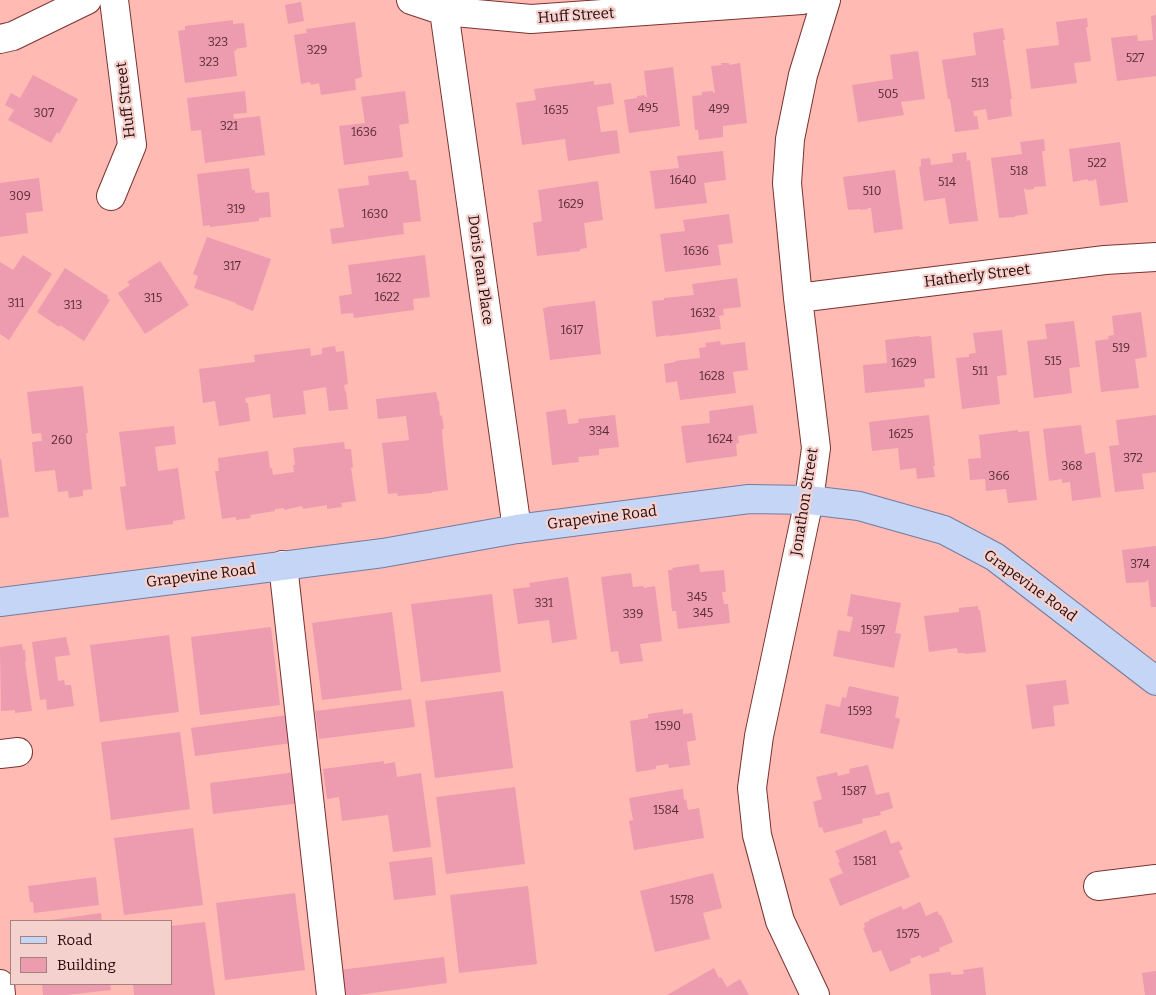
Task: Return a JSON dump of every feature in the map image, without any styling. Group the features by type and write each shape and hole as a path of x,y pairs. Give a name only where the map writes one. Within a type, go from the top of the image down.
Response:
{"main road":[{"name":"Grapevine Road","path":"0,602 383,553 517,529 748,499 809,500 859,506 944,530 995,557 1156,681"}],"street":[{"path":"0,39 13,36 87,0"},
{"name":"Huff Street","path":"111,196 132,145 114,0"},
{"name":"Huff Street","path":"412,0 444,10 531,19 802,0"},
{"name":"Jonathon Street","path":"815,995 780,921 757,835 752,788 759,736 809,500 816,448 798,298 788,183 790,139 803,75 826,0"},
{"name":"Doris Jean Place","path":"444,10 517,529"},
{"name":"Hatherly Street","path":"798,298 1105,260 1156,257"},
{"path":"283,565 331,995"},
{"path":"1098,886 1156,879"},
{"path":"0,984 2,995"}],"building":[{"path":"301,2 304,21 288,24 285,5"},
{"path":"1156,15 1156,76 1117,81 1111,38 1137,35 1138,41 1153,40 1151,16"},
{"path":"1087,18 1088,27 1086,27 1091,61 1074,63 1077,83 1031,89 1026,49 1059,45 1056,22"},
{"path":"233,20 233,24 244,23 247,47 234,51 237,76 185,83 178,31 185,30 185,26"},
{"path":"355,22 362,77 355,79 356,90 321,95 319,83 311,85 310,82 301,84 294,35 307,33 306,29"},
{"path":"1003,28 1005,40 1003,40 1012,99 1010,99 1012,116 988,120 986,109 973,111 974,116 977,116 979,129 955,132 942,60 976,55 973,33"},
{"path":"918,51 925,99 901,102 904,115 858,122 852,85 893,79 890,55"},
{"path":"721,63 729,63 729,65 740,63 747,123 723,126 723,137 699,140 698,130 695,130 692,96 702,95 702,92 713,91 715,93 711,66 722,65"},
{"path":"673,67 680,126 629,133 624,100 637,98 637,96 645,95 647,97 644,71"},
{"path":"33,75 78,99 59,134 57,132 51,143 8,120 14,110 5,105 11,93 20,98"},
{"path":"594,81 594,85 611,83 614,104 597,107 601,132 617,130 620,153 568,161 565,139 522,145 516,103 536,100 534,89"},
{"path":"245,91 247,113 233,114 234,119 260,116 265,155 205,163 201,130 191,131 187,98"},
{"path":"405,91 409,123 399,125 403,157 344,165 339,126 365,123 361,97"},
{"path":"1044,139 1045,151 1042,151 1046,186 1024,189 1028,214 999,218 991,158 1022,154 1020,142"},
{"path":"1120,142 1128,202 1100,206 1096,179 1073,182 1069,149"},
{"path":"723,151 726,180 704,183 707,203 655,209 650,171 679,168 677,156"},
{"path":"966,152 967,161 970,160 978,221 949,224 945,198 924,201 919,167 921,166 921,159 930,158 931,165 953,162 952,154"},
{"path":"249,168 252,190 255,190 255,193 269,192 271,217 259,218 259,221 210,227 210,225 203,226 197,174"},
{"path":"895,170 903,229 874,233 871,208 848,210 843,177"},
{"path":"408,171 410,180 416,180 421,221 403,223 404,234 332,244 330,229 344,227 338,189 369,185 368,176"},
{"path":"39,178 43,211 26,213 28,233 0,237 0,183"},
{"path":"598,181 603,220 584,223 587,248 580,249 580,251 537,256 533,223 542,221 538,190"},
{"path":"729,214 733,243 718,245 721,265 665,272 660,234 685,231 683,220"},
{"path":"207,237 271,259 253,311 194,288 198,276 193,274"},
{"path":"23,255 52,274 9,340 0,334 0,262 13,270"},
{"path":"425,255 430,297 413,299 414,310 354,318 353,313 341,314 339,296 352,294 348,265"},
{"path":"160,261 189,305 145,334 118,293 130,285 127,282"},
{"path":"65,268 108,296 107,298 110,300 84,341 37,312"},
{"path":"737,278 741,307 723,309 724,315 719,316 721,329 656,337 652,301 694,295 692,284"},
{"path":"595,301 601,354 550,360 543,308"},
{"path":"1141,312 1147,357 1135,359 1139,388 1101,392 1095,341 1109,339 1108,336 1114,335 1112,316"},
{"path":"1074,321 1080,367 1069,368 1072,393 1034,398 1027,341 1047,339 1045,324"},
{"path":"1002,330 1007,375 997,376 1000,404 962,409 956,358 969,357 969,354 976,353 973,333"},
{"path":"931,336 935,378 924,379 925,387 865,393 863,365 887,363 885,340"},
{"path":"720,341 721,345 745,342 748,370 733,372 736,393 680,400 677,381 666,383 664,364 700,358 699,348 706,347 705,343"},
{"path":"335,346 336,352 344,351 348,384 344,385 348,409 329,411 326,387 303,391 306,414 273,418 270,394 245,398 246,403 248,403 250,421 219,426 215,401 203,403 199,369 255,362 254,355 310,348 311,356 322,354 322,348"},
{"path":"83,386 92,489 83,490 83,496 69,498 68,491 58,492 55,470 35,472 32,442 42,441 41,433 32,434 27,392"},
{"path":"436,392 444,429 442,429 448,490 398,496 397,493 388,494 382,443 409,440 406,416 378,419 376,399"},
{"path":"753,405 757,433 738,436 739,443 736,444 737,456 686,463 681,426 710,423 709,411"},
{"path":"566,409 568,424 579,423 578,419 615,415 619,447 599,449 599,455 578,457 579,462 552,465 546,412"},
{"path":"929,415 935,477 917,479 916,468 900,470 898,448 872,451 869,422"},
{"path":"1156,415 1156,472 1142,474 1144,489 1115,492 1109,446 1119,445 1116,420"},
{"path":"1081,425 1085,454 1095,452 1101,497 1072,501 1070,482 1062,483 1062,479 1049,481 1043,429"},
{"path":"174,426 176,444 155,447 158,471 178,468 185,519 173,521 173,524 126,530 120,487 126,486 119,432"},
{"path":"1018,430 1018,432 1029,431 1037,500 1008,503 1006,489 986,491 985,479 970,480 968,459 981,458 979,435"},
{"path":"344,442 345,449 351,449 353,467 351,468 356,501 341,503 342,507 327,509 327,505 303,509 302,506 284,510 284,508 275,509 275,511 250,515 251,518 236,520 236,517 222,519 215,471 219,471 218,458 268,451 270,468 272,468 273,475 294,472 293,448"},
{"path":"0,459 9,517 0,518"},
{"path":"1156,546 1156,607 1151,607 1148,580 1147,582 1126,583 1122,550"},
{"path":"699,564 700,572 724,570 726,592 722,592 724,604 728,604 730,623 678,629 676,611 672,611 668,570"},
{"path":"631,573 633,587 655,586 662,641 640,644 643,661 620,664 618,651 611,652 601,577"},
{"path":"568,577 577,639 552,643 549,620 518,624 513,589 530,587 529,583"},
{"path":"492,594 501,672 421,682 411,604"},
{"path":"851,594 901,603 895,633 901,634 894,668 833,656 838,630 850,632 853,617 847,616"},
{"path":"978,606 986,652 965,654 958,653 957,648 929,652 924,616 959,612 959,608"},
{"path":"392,612 402,690 322,700 312,623"},
{"path":"271,627 280,705 200,715 191,637"},
{"path":"169,635 179,712 100,722 90,645"},
{"path":"66,637 70,655 55,657 58,681 64,680 65,685 71,685 74,706 47,710 46,699 40,700 32,642"},
{"path":"22,644 23,650 25,650 32,711 15,713 15,710 1,711 0,647"},
{"path":"1066,680 1069,704 1053,706 1055,726 1032,729 1026,685"},
{"path":"849,686 899,697 895,717 900,719 893,749 820,733 826,704 840,707 842,697 846,698"},
{"path":"503,691 513,768 435,778 425,701"},
{"path":"411,699 415,727 319,739 315,711"},
{"path":"683,709 683,714 692,713 696,740 687,742 690,765 669,768 668,764 656,766 656,769 636,772 630,721 648,718 648,714"},
{"path":"288,715 292,743 195,756 191,728"},
{"path":"180,732 190,809 111,820 101,742"},
{"path":"384,761 384,764 395,762 397,777 421,773 431,847 393,852 388,815 342,821 339,797 327,799 323,769"},
{"path":"868,765 876,795 889,792 893,808 880,812 881,815 862,819 863,823 824,833 822,827 819,828 813,802 822,799 816,777 837,772 838,776 850,773 849,769"},
{"path":"296,772 300,803 213,814 210,783"},
{"path":"515,787 525,864 446,874 436,797"},
{"path":"683,789 684,800 686,799 688,810 699,808 704,838 634,850 629,821 633,820 629,798"},
{"path":"193,828 203,905 124,915 114,838"},
{"path":"886,830 891,844 899,841 903,849 899,851 910,877 840,906 829,879 843,873 835,851"},
{"path":"432,857 436,895 394,900 389,862"},
{"path":"713,873 722,908 703,913 710,939 655,952 640,891"},
{"path":"96,877 99,905 34,913 33,902 30,902 28,886"},
{"path":"528,886 537,964 459,973 450,895"},
{"path":"295,893 305,970 225,980 216,903"},
{"path":"920,902 926,916 937,911 941,915 953,942 939,948 940,951 922,958 920,955 910,959 911,963 890,972 881,950 873,953 863,928 865,927 864,923 901,906 903,910"},
{"path":"101,913 102,920 51,920"},
{"path":"205,922 215,995 134,995 133,985 172,985 172,926"},
{"path":"444,957 447,983 358,995 342,995 339,970"},
{"path":"983,967 986,995 931,995 929,974 951,972 951,975 964,974 963,970"},
{"path":"714,968 719,978 721,977 727,987 740,979 749,995 667,995"},
{"path":"1156,971 1156,995 1145,995 1142,973"},
{"path":"42,985 110,985 111,990 66,995 43,995"}]}
